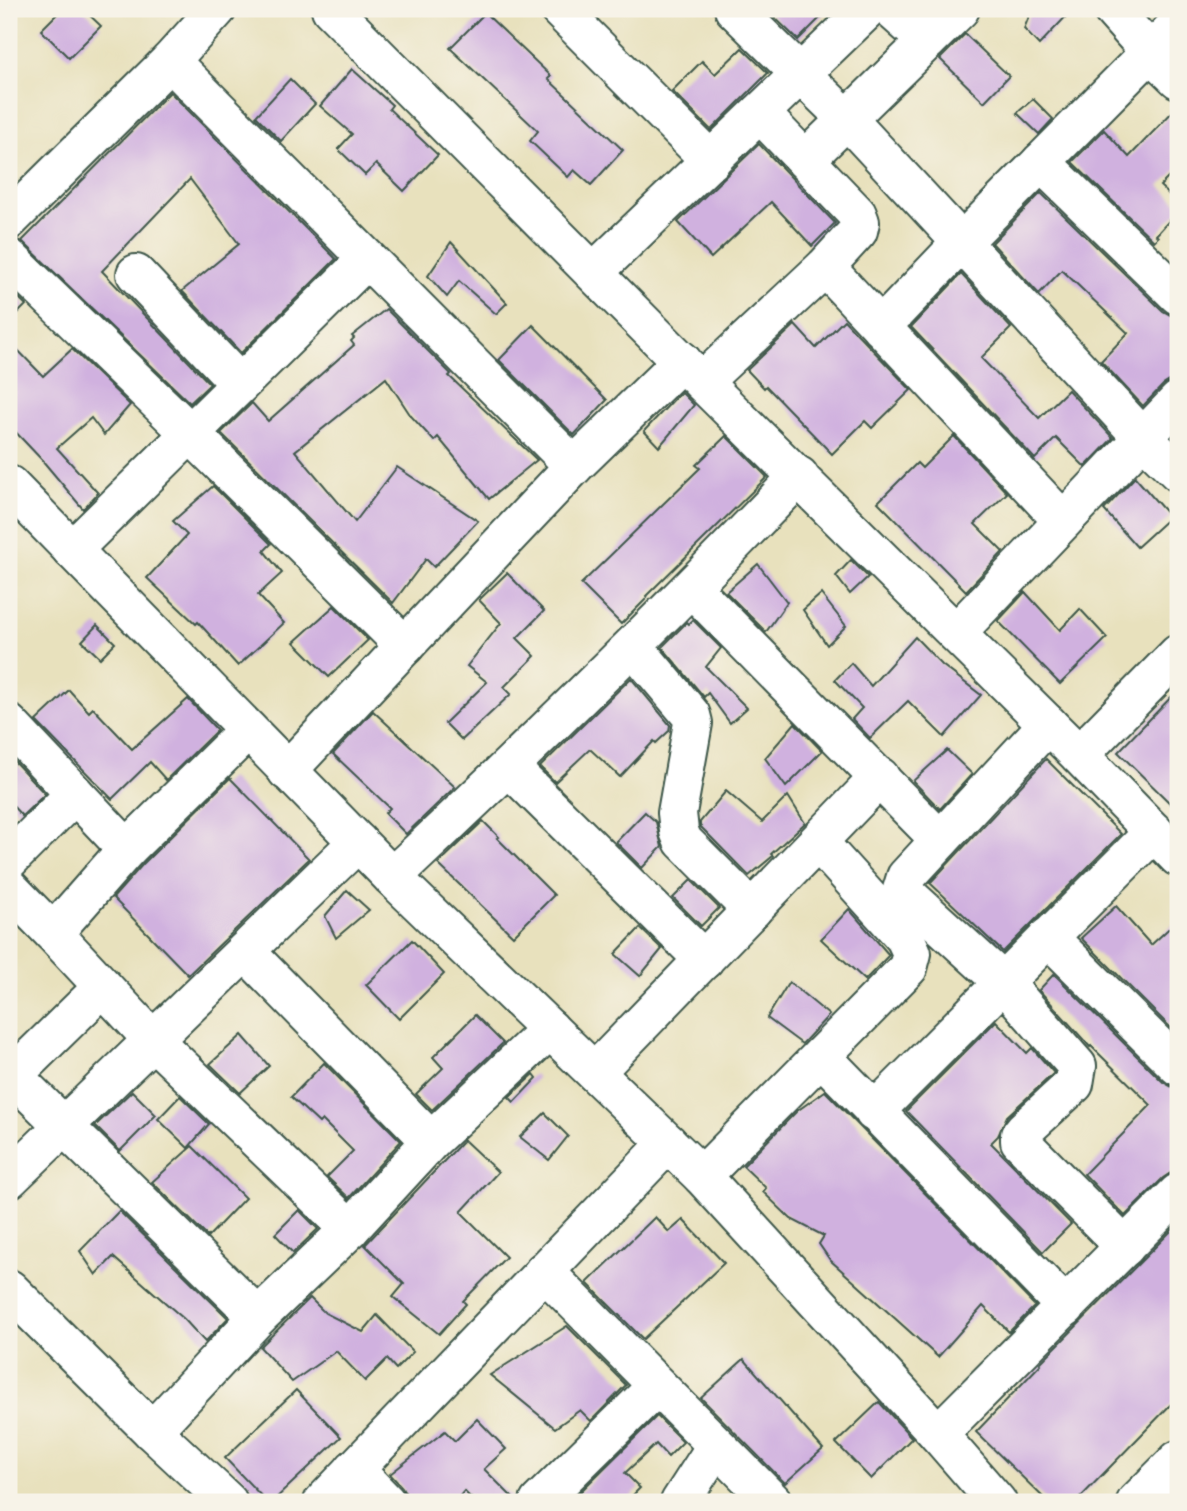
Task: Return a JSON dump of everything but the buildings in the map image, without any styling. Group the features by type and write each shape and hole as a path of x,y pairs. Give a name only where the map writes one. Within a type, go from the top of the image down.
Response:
{"street":[{"path":"9,220 170,61 217,9"},
{"path":"331,9 1166,844 1048,937 874,1112"},
{"path":"559,9 711,161"},
{"path":"734,9 847,119 1143,438 1178,472"},
{"path":"594,272 868,9"},
{"path":"891,9 927,41"},
{"path":"805,160 960,9"},
{"path":"1112,9 1178,79"},
{"path":"881,327 1178,24"},
{"path":"170,61 574,466"},
{"path":"287,771 574,466 825,267 858,231 860,222 857,214 760,113"},
{"path":"1041,162 1178,295"},
{"path":"9,258 405,646"},
{"path":"72,550 367,258"},
{"path":"825,267 1063,521"},
{"path":"136,274 240,384"},
{"path":"956,633 1178,401"},
{"path":"392,877 510,768 692,588 799,476"},
{"path":"9,485 392,877 702,1176 998,1502"},
{"path":"692,588 940,840"},
{"path":"633,646 691,715 693,723 677,813 683,841 752,910"},
{"path":"1079,755 1178,654"},
{"path":"9,724 127,849"},
{"path":"702,1176 908,968 914,924 902,890 906,877 1048,724"},
{"path":"53,933 127,849 248,730"},
{"path":"510,768 704,960"},
{"path":"595,1072 880,778"},
{"path":"9,860 75,794"},
{"path":"9,1179 358,842"},
{"path":"818,842 914,924 1003,982 1077,1066 1074,1084 1024,1130 1020,1141 1125,1247"},
{"path":"9,888 153,1040 350,1229"},
{"path":"1048,937 1178,1066"},
{"path":"245,951 431,1141"},
{"path":"103,987 11,1077 65,1125 258,1317"},
{"path":"152,1432 258,1317 350,1229 431,1141 551,1029"},
{"path":"821,1056 1066,1307"},
{"path":"323,1502 668,1143"},
{"path":"938,1434 1178,1193"},
{"path":"544,1271 773,1502"},
{"path":"9,1289 152,1432 228,1502"},
{"path":"539,1502 657,1386"},
{"path":"680,1502 716,1446"},
{"path":"1136,1502 1178,1460"},
{"path":"354,1469 386,1502"}]}
